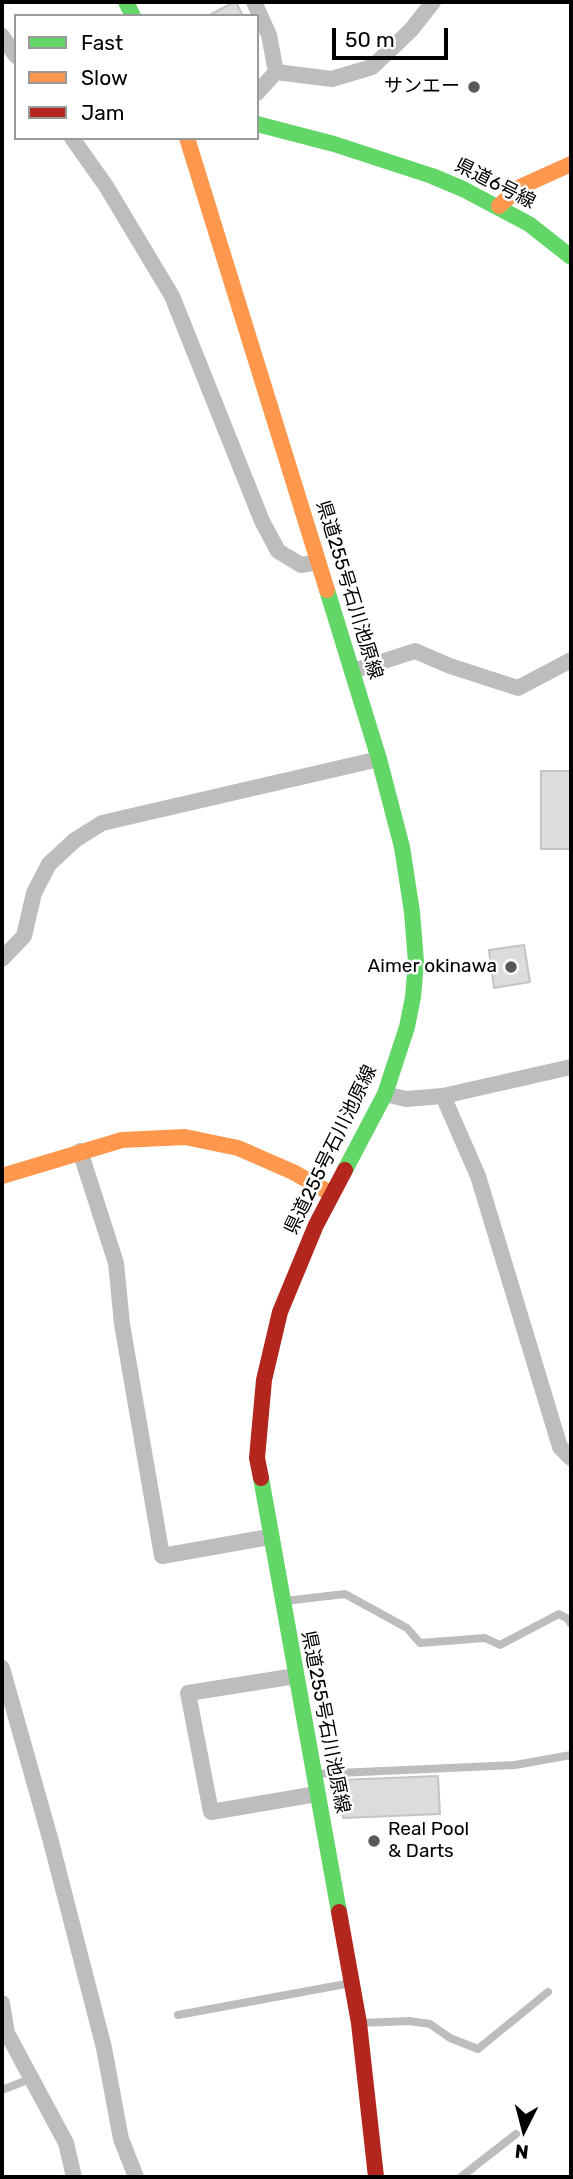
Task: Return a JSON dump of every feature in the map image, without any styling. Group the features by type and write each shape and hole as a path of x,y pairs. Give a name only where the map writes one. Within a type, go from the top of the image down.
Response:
{"main road":[{"name":"県道6号線","path":"259,125 334,144 432,176 499,206 529,224 571,257"},
{"name":"県道255号石川池原線","path":"188,140 379,759 402,848 412,912 416,962 407,1027 385,1094 316,1225 280,1312 264,1380 257,1458 269,1537 359,2024 376,2177"},
{"path":"499,206 520,187 571,164"},
{"path":"2,1176 122,1140 185,1137 238,1148 293,1172 332,1194"}],"street":[{"path":"254,2 269,35 276,72"},
{"path":"276,72 331,79 372,67 411,30 433,2"},
{"path":"2,36 14,54"},
{"path":"259,91 276,72"},
{"path":"73,140 106,186 172,296 262,522 278,551 301,565 318,562"},
{"path":"353,671 415,651 450,666 518,688 571,660"},
{"path":"2,958 24,936 34,893 49,864 75,840 102,823 379,759"},
{"path":"385,1094 406,1100 443,1096 571,1067"},
{"path":"443,1096 478,1176 560,1447 571,1458"},
{"path":"80,1151 117,1263 122,1324 162,1556 269,1537"},
{"path":"2,1668 50,1838 104,2048 121,2139 136,2177"},
{"path":"296,1676 188,1693 211,1812 317,1794"},
{"path":"2,2003 7,2033 66,2143 74,2177"}],"lane":[{"path":"281,1602 299,1597 345,1594 407,1628 420,1643 485,1638 500,1645 559,1615 568,1619 571,1624"},
{"path":"314,1775 331,1772 515,1765 571,1755"},
{"path":"178,2015 351,1983"},
{"path":"359,2024 409,2021 430,2024 450,2038 478,2049 548,1992"},
{"path":"2,2090 30,2079"},
{"path":"461,2177 516,2134"}],"building":[{"path":"234,2 242,14 212,14"},
{"path":"541,771 571,771 571,849 541,849"},
{"path":"524,945 530,982 494,988 489,950"},
{"path":"438,1776 440,1814 343,1818 341,1780"}],"traffic: fast":[{"path":"126,2 132,14"},
{"path":"259,125 334,144 463,189 529,224 571,257"},
{"path":"327,590 379,759 402,847 416,962 407,1027 385,1094 345,1170"},
{"path":"261,1478 339,1912"}],"traffic: slow":[{"path":"188,140 327,590"},
{"path":"499,206 520,187 571,164"},
{"path":"2,1176 122,1140 185,1137 238,1148 293,1172 332,1194"}],"traffic: jam":[{"path":"261,1478 257,1458 264,1380 280,1312 316,1225 345,1170"},
{"path":"339,1912 359,2023 376,2177"}],"place":[{"name":"サンエー","path":"474,87"},
{"name":"Aimer okinawa","path":"511,967"},
{"name":"Real Pool & Darts","path":"374,1841"}]}
